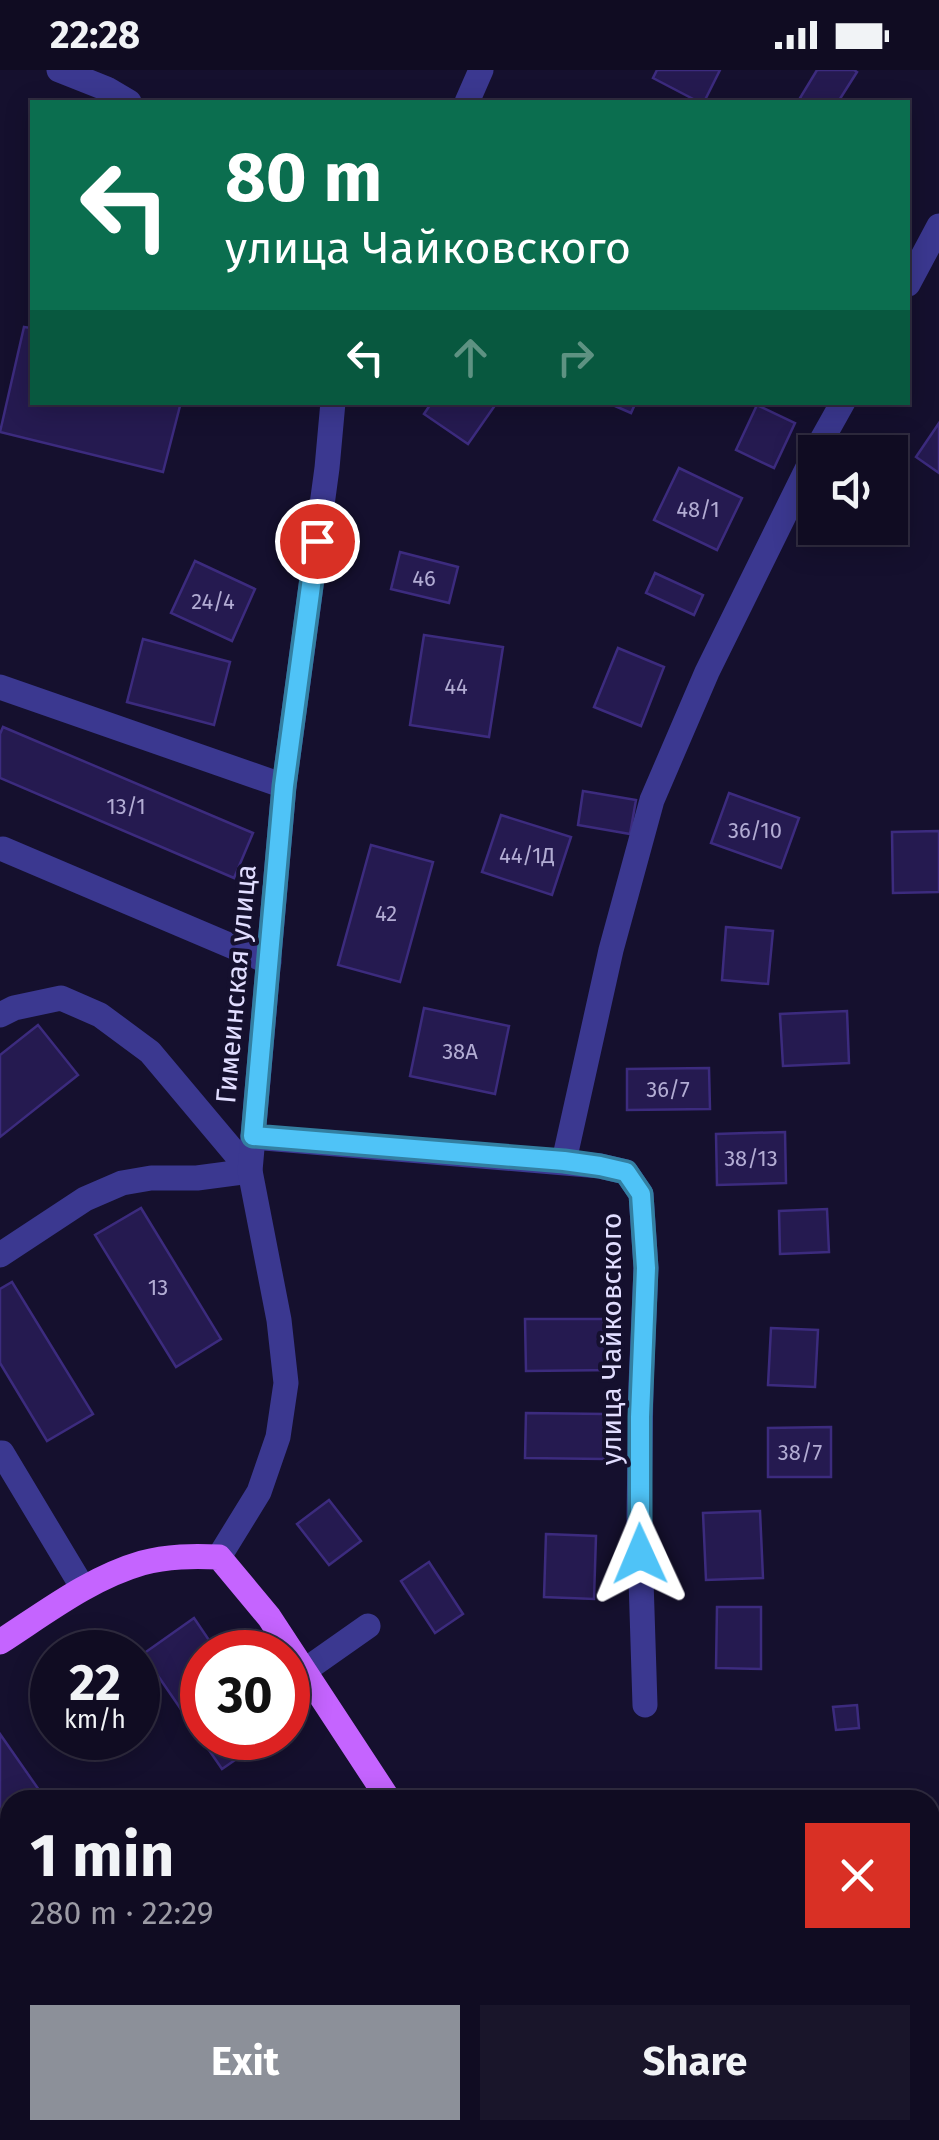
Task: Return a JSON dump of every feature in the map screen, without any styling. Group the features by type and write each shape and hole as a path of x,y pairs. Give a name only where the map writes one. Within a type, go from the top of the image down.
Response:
{"main road":[{"path":"0,1642 83,1588 141,1564 183,1556 219,1557 278,1630"},
{"path":"310,1679 382,1790"}],"street":[{"path":"59,70 125,100"},
{"path":"468,100 481,70"},
{"path":"910,280 939,226"},
{"name":"Гимеинская улица","path":"219,1557 259,1492 278,1436 286,1383 279,1320 250,1171 284,786 328,468 333,405"},
{"path":"825,435 841,405"},
{"path":"564,1161 611,950 652,800 707,672 798,487"},
{"path":"0,687 284,786"},
{"path":"3,848 269,962"},
{"path":"0,1015 61,998 100,1015 150,1052 250,1171"},
{"name":"улица Чайковского","path":"253,1136 564,1161 626,1172 641,1194 646,1268 639,1517 645,1705"},
{"path":"0,1256 86,1199 122,1184 150,1178 197,1178 250,1171"},
{"path":"2,1453 83,1588"},
{"path":"310,1666 368,1626"}],"building":[{"path":"657,70 720,70 705,100 695,100 653,78"},
{"path":"817,70 857,72 839,100 800,98"},
{"path":"24,327 30,328 30,405 180,405 163,472 0,432"},
{"path":"430,405 495,405 468,444 424,414"},
{"path":"613,405 635,405 631,413"},
{"path":"757,405 795,423 774,468 736,450"},
{"path":"939,423 939,473 916,457"},
{"path":"679,468 742,498 717,550 654,520"},
{"path":"400,552 458,567 449,603 391,589"},
{"path":"195,561 255,589 232,641 171,613"},
{"path":"655,573 703,595 694,615 646,593"},
{"path":"424,635 503,647 489,737 410,725"},
{"path":"143,639 230,662 214,725 127,702"},
{"path":"618,648 664,667 641,726 594,707"},
{"path":"3,727 253,833 234,878 0,778"},
{"path":"583,791 636,800 630,834 578,825"},
{"path":"729,793 799,818 781,868 711,843"},
{"path":"501,815 571,837 552,895 482,872"},
{"path":"939,831 939,892 893,893 892,832"},
{"path":"371,845 433,862 400,982 338,965"},
{"path":"726,927 773,931 768,984 722,980"},
{"path":"424,1008 509,1026 495,1094 410,1076"},
{"path":"847,1011 849,1063 783,1066 780,1014"},
{"path":"38,1025 78,1075 0,1137 0,1055"},
{"path":"709,1068 710,1109 627,1110 627,1069"},
{"path":"785,1132 786,1183 717,1185 716,1134"},
{"path":"141,1208 221,1339 176,1367 95,1235"},
{"path":"827,1209 829,1252 780,1254 779,1211"},
{"path":"12,1282 93,1414 47,1441 0,1363 0,1289"},
{"path":"525,1319 614,1319 615,1370 526,1371"},
{"path":"771,1328 818,1330 815,1387 768,1385"},
{"path":"526,1413 605,1414 604,1459 525,1458"},
{"path":"831,1427 831,1477 768,1477 768,1428"},
{"path":"329,1500 361,1541 329,1565 297,1524"},
{"path":"760,1511 763,1578 706,1580 703,1513"},
{"path":"546,1534 596,1536 594,1599 544,1597"},
{"path":"429,1562 463,1614 435,1633 401,1581"},
{"path":"717,1607 761,1607 761,1669 716,1668"},
{"path":"194,1618 202,1630 180,1630 180,1708 160,1679 160,1642"},
{"path":"857,1705 859,1728 836,1730 833,1707"},
{"path":"0,1734 39,1790 0,1790"},
{"path":"216,1760 235,1760 222,1769"}],"route":[{"path":"317,541 284,786 253,1136 564,1161 626,1172 641,1194 646,1268 640,1554"}]}
